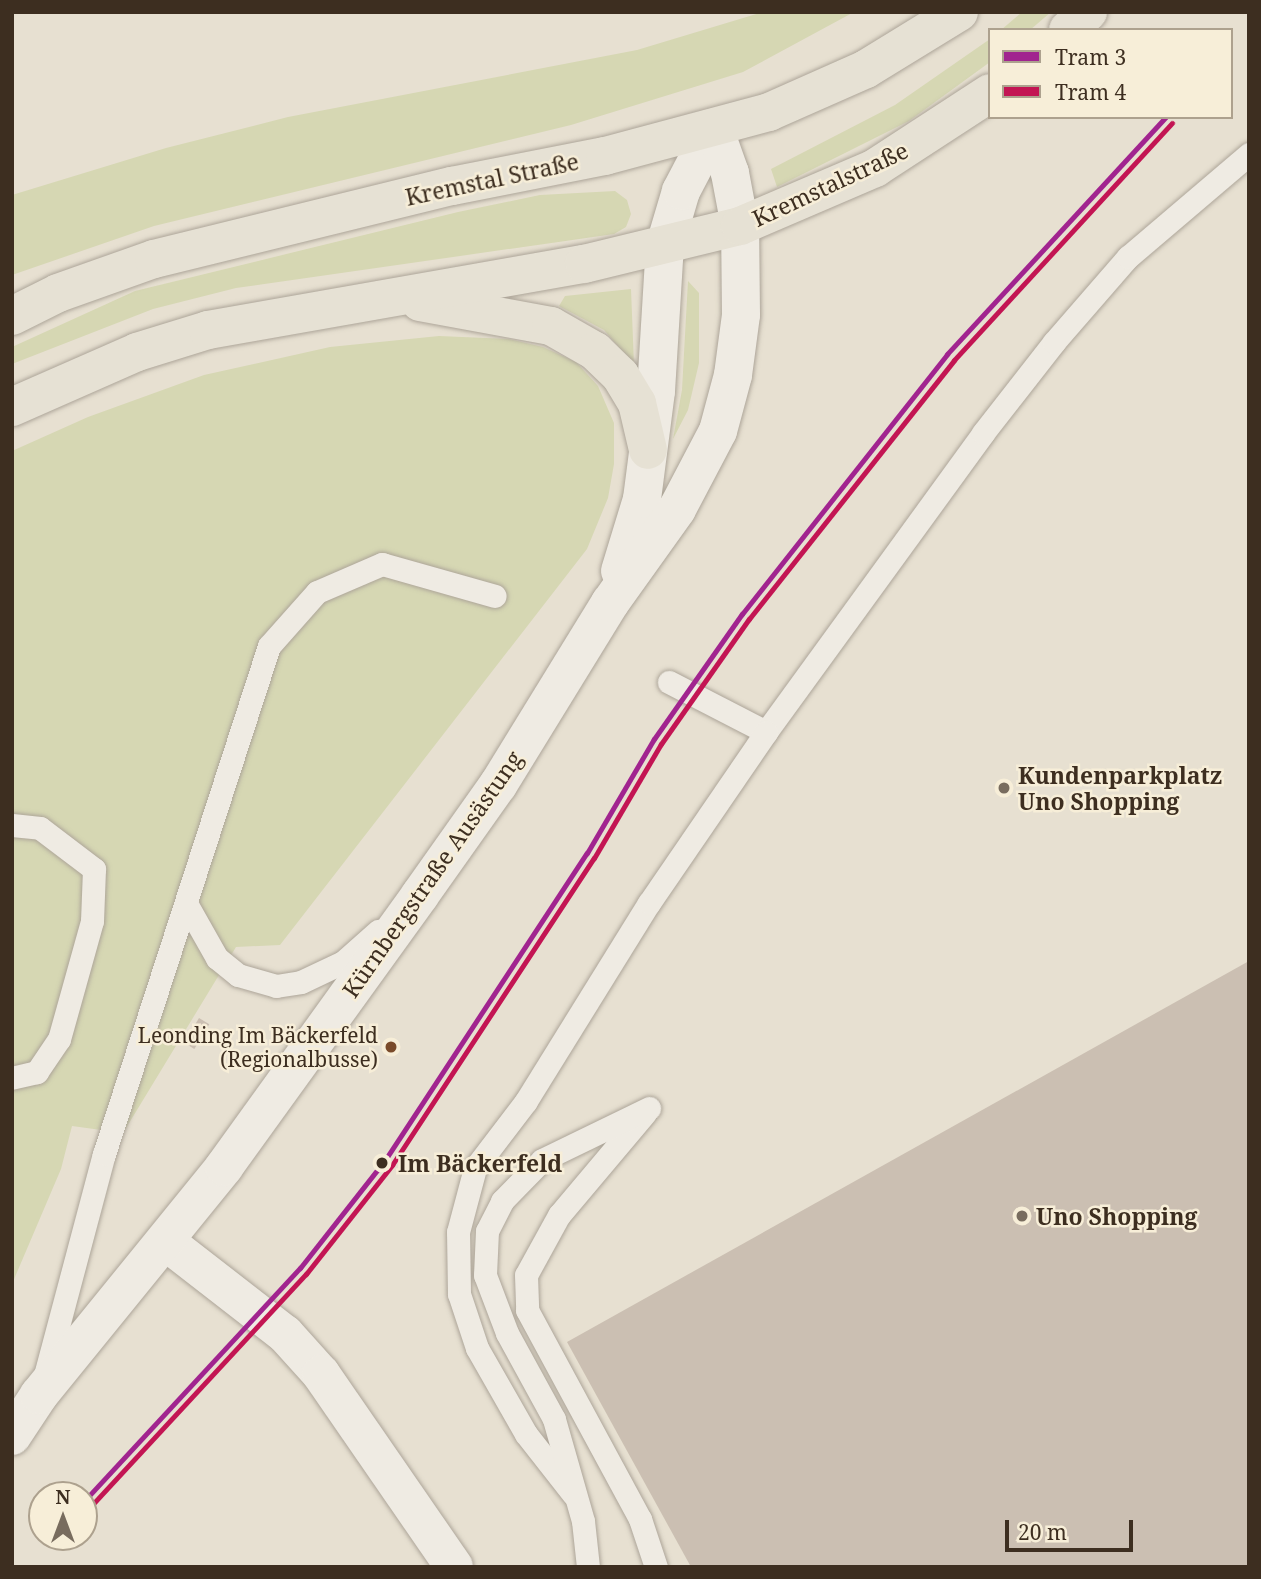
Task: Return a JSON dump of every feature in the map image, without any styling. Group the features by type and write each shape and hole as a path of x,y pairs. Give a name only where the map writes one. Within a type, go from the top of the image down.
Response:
{"main road":[{"name":"Kremstal Straße","path":"12,316 58,293 154,259 312,218 605,156 769,112 866,69 959,12"},
{"path":"1070,28 1088,12"},
{"name":"Kremstalstraße","path":"740,226 875,168 988,94"},
{"path":"610,603 677,509 718,431 733,375 741,315 740,226 730,173 714,128"},
{"path":"610,603 642,499 656,391 665,245 681,191 714,128"},
{"path":"12,407 136,352 208,330 665,245 740,226"},
{"path":"387,296 551,326 595,351 620,375 637,404 648,450"},
{"name":"Kürnbergstraße Ausästung","path":"12,1436 39,1395 224,1167 420,895 498,785 610,603"},
{"path":"164,1241 285,1334 321,1374 454,1567"}],"lane":[{"path":"573,1494 526,1434 477,1348 459,1294 458,1232 475,1168 526,1101 649,903 766,732 975,443 1054,342 1128,257 1249,154"},
{"path":"39,1395 104,1154 269,646 317,592 382,564 495,596"},
{"path":"668,682 766,732"},
{"path":"12,825 40,828 94,869 92,921 59,1039 37,1072 12,1078"},
{"path":"186,907 217,958 237,975 276,986 301,982 343,962 420,895"},
{"path":"589,1567 583,1521 573,1494 554,1419 507,1333 485,1275 487,1231 502,1202 542,1160 649,1108 559,1215 526,1275 527,1310 640,1519 656,1567"}],"green space":[{"path":"763,12 854,12 743,72 571,125 154,226 12,275 12,195 166,148 288,117 637,50"},
{"path":"1022,12 1051,12 1032,28 1003,28"},
{"path":"988,40 988,63 909,121 777,187 771,169 895,105"},
{"path":"615,191 627,200 631,214 626,227 614,234 236,288 153,309 12,364 12,347 135,291 458,212 540,195"},
{"path":"688,281 699,293 699,363 688,410 673,439 682,390"},
{"path":"631,289 634,365 604,330 559,306 565,296"},
{"path":"439,336 509,339 543,347 576,362 598,386 614,423 614,464 608,498 587,549 280,945 236,947 123,1133 72,1126 61,1169 12,1284 12,451 88,417 204,375 330,347"}],"building":[{"name":"Uno Shopping","path":"1249,961 1249,1567 691,1567 567,1342"},
{"path":"199,1018 209,1024 194,1049 184,1043"}],"tram line":[{"name":"3","path":"98,1486 300,1268 385,1160 587,853 654,739 742,614 947,354 1164,119"},
{"name":"4","path":"98,1498 306,1274 392,1165 594,858 661,744 749,619 954,360 1172,123"}],"place":[{"name":"Kundenparkplatz Uno Shopping","path":"1004,788"},
{"name":"Leonding Im Bäckerfeld (Regionalbusse)","path":"391,1047"},
{"name":"Im Bäckerfeld","path":"382,1163"},
{"name":"Uno Shopping","path":"1022,1216"}]}
